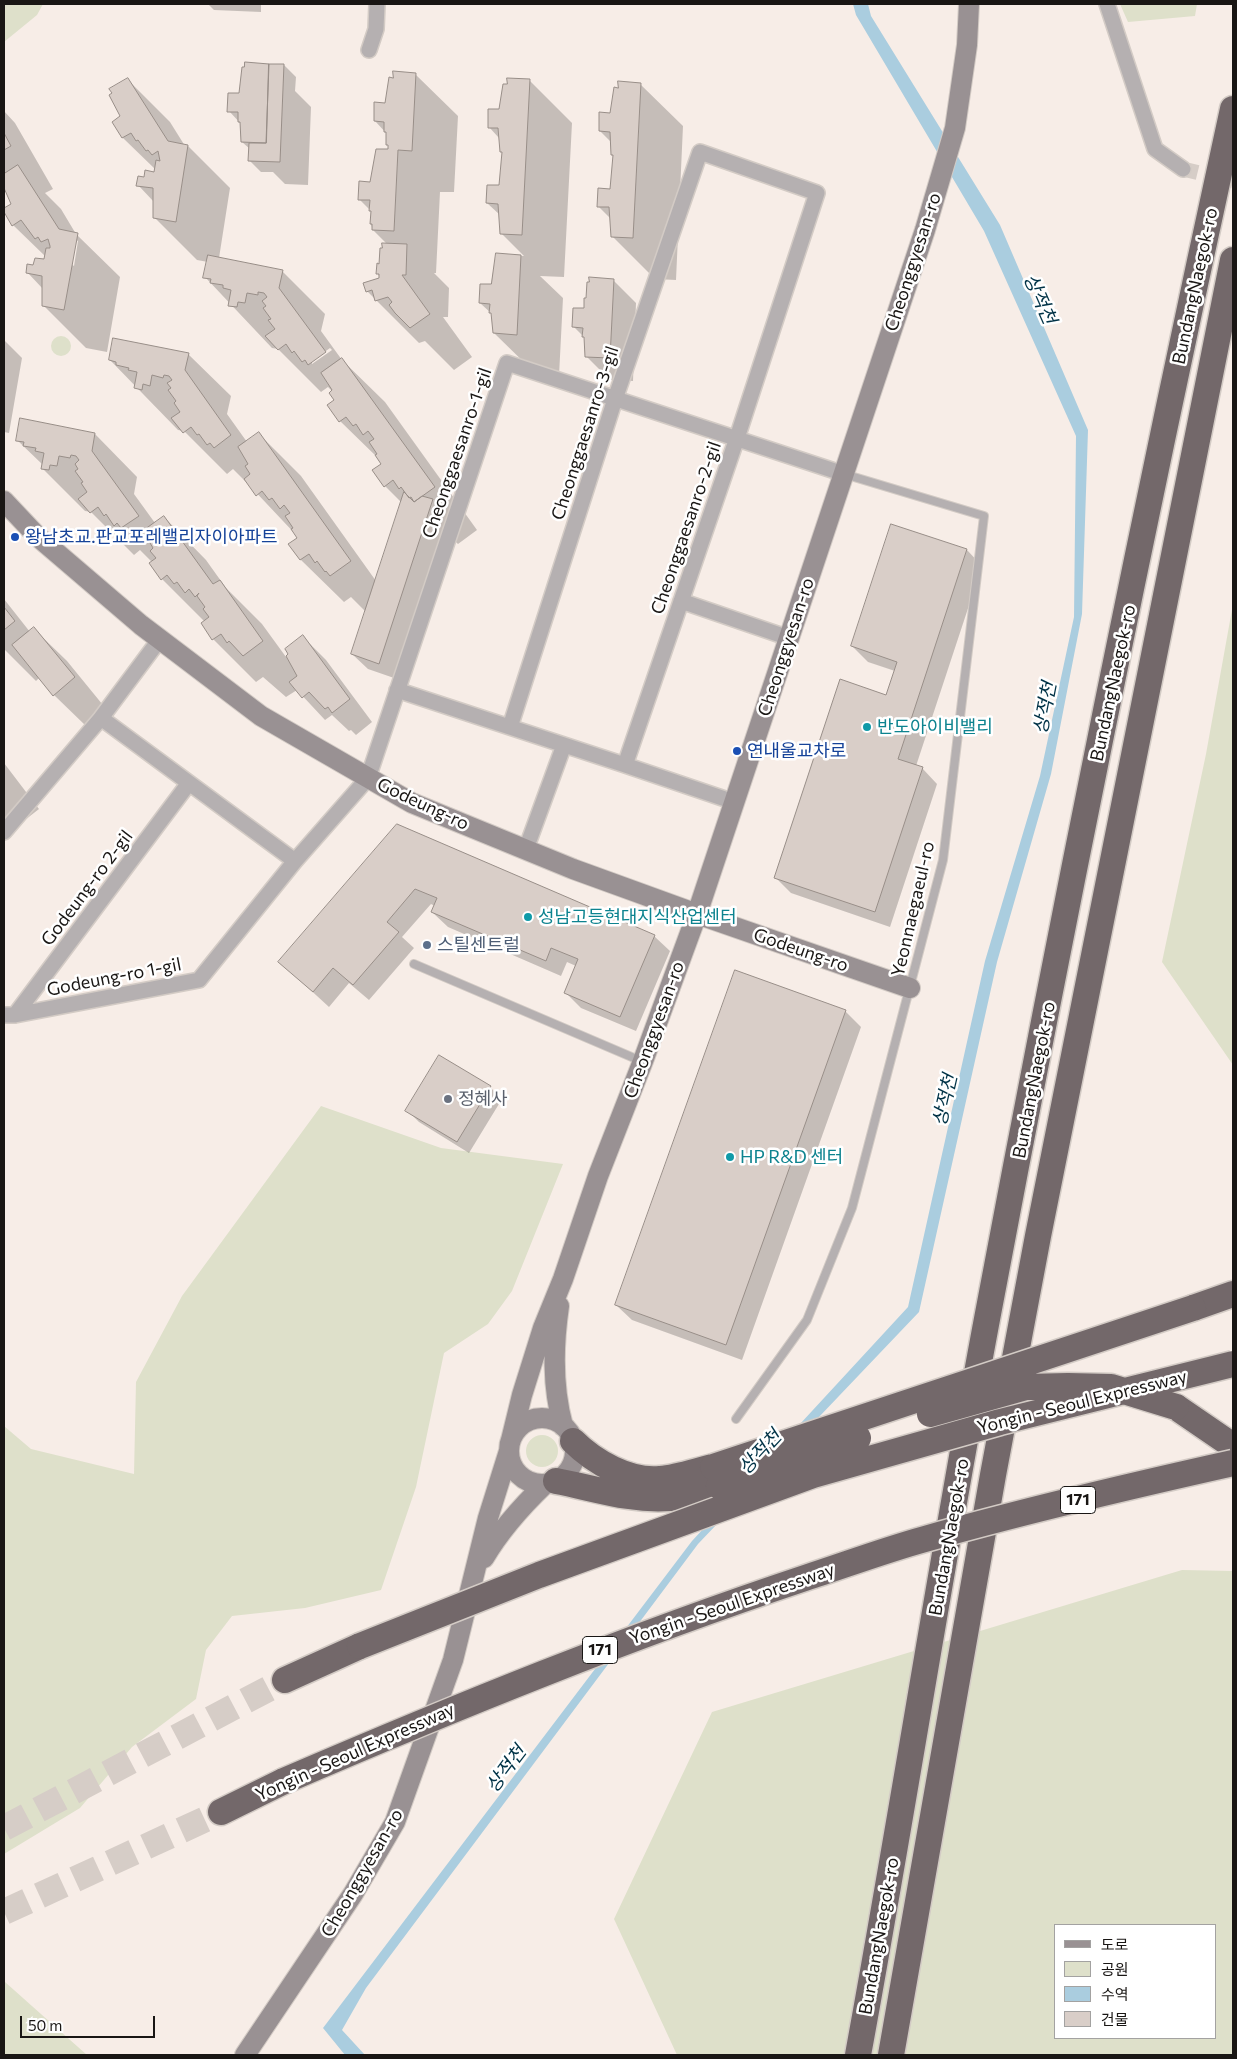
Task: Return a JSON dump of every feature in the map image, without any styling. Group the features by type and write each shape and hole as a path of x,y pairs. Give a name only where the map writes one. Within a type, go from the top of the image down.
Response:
{"highway":[{"name":"BundangNaegok-ro","path":"858,2055 987,1322 1068,900 1156,469 1233,109"},
{"name":"BundangNaegok-ro","path":"892,2055 993,1475 1038,1236 1233,260"},
{"path":"551,1482 625,1496 672,1498 716,1476 1080,1344 1233,1294"},
{"name":"Yongin - Seoul Expressway","path":"285,1680 360,1646 539,1575 813,1476 1000,1422 1233,1364"},
{"path":"568,1434 597,1460 637,1478 659,1479 716,1476 950,1407 1026,1388 1111,1386 1176,1407 1233,1446"},
{"name":"Yongin - Seoul Expressway","path":"221,1812 284,1781 402,1730 572,1660 716,1608 924,1539 1134,1485 1233,1463"}],"main road":[{"name":"Cheonggyesan-ro","path":"245,2055 354,1894 395,1822 444,1690 488,1518 510,1445 522,1395 543,1328 563,1279 598,1176 697,914 925,230 954,128 966,45 969,4"},
{"name":"Godeung-ro","path":"4,501 37,536 160,639 261,716 412,803 697,914 910,988"},
{"name":"Cheonggyesan-ro","path":"563,1279 557,1320 553,1374 557,1406 568,1434"},
{"path":"544,1418 554,1421 568,1434 574,1457 572,1464 562,1477 551,1482 534,1483 524,1479 516,1472 510,1462 510,1445 516,1431 533,1419 544,1418"},
{"name":"Cheonggyesan-ro","path":"471,1587 482,1562 506,1524 519,1508 551,1482"}],"street":[{"path":"370,50 376,29 377,4"},
{"path":"1108,4 1156,149 1183,168"},
{"name":"Cheonggaesanro-3-gil","path":"510,727 615,399 700,152"},
{"name":"Cheonggaesanro-2-gil","path":"625,765 817,193 700,152"},
{"name":"Cheonggaesanro-1-gil","path":"368,778 507,364 844,474"},
{"path":"681,601 789,638"},
{"path":"4,832 101,718 160,639"},
{"path":"397,690 734,802"},
{"path":"101,718 296,861"},
{"path":"526,849 564,745"},
{"name":"Godeung-ro 1-gil","path":"9,1015 199,980 296,861 368,778"},
{"name":"Godeung-ro 2-gil","path":"9,1015 189,783"}],"lane":[{"name":"Yeonnaegaeul-ro","path":"736,1419 807,1320 852,1208 943,860 984,516 844,474"},
{"path":"414,964 643,1061"}],"green space":[{"path":"4,4 43,4 37,15 4,42"},
{"path":"1120,4 1197,4 1195,16 1128,22"},
{"path":"61,336 68,339 71,346 68,353 61,356 54,353 51,346 54,339"},
{"path":"1233,604 1233,1065 1162,962 1206,754"},
{"path":"321,1106 441,1148 563,1164 512,1291 488,1324 444,1353 416,1487 381,1590 305,1608 232,1616 206,1650 196,1699 132,1747 80,1808 4,1854 4,1426 31,1449 134,1474 136,1382 182,1296"},
{"path":"542,1435 554,1439 558,1451 554,1463 542,1467 530,1463 526,1451 530,1439"},
{"path":"1182,1570 1233,1571 1233,2055 677,2055 614,1919 712,1712"},
{"path":"5,1982 87,2055 4,2055"}],"water":[{"path":"853,4 868,4 871,16 1000,225 1088,430 1082,614 1051,774 997,962 919,1312 698,1544 366,1988 342,2030 365,2055 345,2055 323,2028 692,1541 908,1307 985,961 1040,776 1074,617 1076,436 984,231 856,15"}],"building":[{"path":"245,62 269,64 266,143 241,142 238,112 227,112 228,93 239,93 242,67 244,67"},
{"path":"269,64 284,64 280,162 248,161 249,143 266,143"},
{"path":"393,71 416,73 412,151 398,150 394,231 372,230 372,224 370,224 371,211 369,211 370,200 358,200 359,181 370,182 376,149 388,149 384,122 374,121 374,102 385,103 389,77 393,78"},
{"path":"128,78 168,141 188,145 176,222 153,218 153,188 136,186 138,176 144,177 145,170 154,172 156,160 160,161 158,151 152,155 148,150 146,151 131,133 122,138 112,122 120,116 109,95 112,93 109,89"},
{"path":"507,78 530,79 522,235 500,234 498,204 486,203 487,185 499,185 502,152 500,152 498,128 488,128 488,109 499,109 503,84 507,84"},
{"path":"618,81 641,83 633,238 611,237 609,207 597,207 598,188 610,189 613,155 611,155 610,132 599,131 599,112 610,113 614,87 618,88"},
{"path":"4,133 11,146 4,150"},
{"path":"18,165 59,229 78,233 64,310 42,306 42,276 26,273 27,264 33,265 35,258 44,259 46,248 50,248 48,239 41,242 38,237 35,239 21,220 12,226 4,212 4,208 11,204 4,188 4,174"},
{"path":"382,243 407,244 406,275 402,275 430,314 410,328 389,305 392,302 388,297 375,301 372,290 366,292 363,283 379,278 379,274 376,274"},
{"path":"496,253 521,255 517,335 493,333 491,313 489,313 490,304 479,303 480,284 491,284"},
{"path":"208,255 283,270 279,288 326,352 308,365 305,360 302,362 294,351 292,353 286,344 278,350 265,336 275,329 268,320 271,319 263,308 266,306 262,301 267,297 264,293 258,292 258,295 247,293 245,303 238,302 237,307 228,306 231,290 223,288 223,285 210,283 211,279 203,278"},
{"path":"589,277 614,279 610,358 585,357 584,337 582,337 583,328 572,327 573,308 584,308 584,298 586,298"},
{"path":"113,338 189,353 185,370 231,435 214,448 210,443 207,445 191,427 183,433 171,418 180,412 174,403 176,401 168,390 171,388 167,383 172,380 169,376 164,375 163,378 152,375 150,386 143,384 142,390 134,388 137,372 116,365 116,362 109,360"},
{"path":"342,358 435,487 414,502 401,487 399,489 393,480 384,487 372,470 381,464 369,442 374,439 368,431 363,435 356,424 353,426 346,417 339,422 327,405 334,400 329,393 332,390 321,373"},
{"path":"20,418 95,433 92,451 139,516 121,528 117,523 114,526 106,514 104,516 98,507 90,513 78,499 87,492 75,471 78,469 75,464 79,460 76,456 71,455 70,458 59,456 57,466 50,465 49,470 41,469 44,453 35,451 36,448 23,446 24,442 16,441"},
{"path":"259,432 351,561 330,576 317,561 315,563 309,554 300,560 288,544 297,538 285,516 290,513 284,505 280,509 272,498 269,500 262,491 256,496 244,479 250,474 245,466 248,464 238,447"},
{"path":"404,492 414,502 422,496 433,499 379,664 351,654"},
{"path":"164,516 213,584 220,580 263,641 243,656 229,641 227,643 221,634 212,640 201,623 209,617 197,596 199,593 195,597 189,589 185,593 177,582 174,584 167,575 161,580 149,563 156,558 150,551 153,548 143,531"},
{"name":"반도아이비밸리","path":"891,524 967,549 898,759 923,767 875,912 774,878 840,679 886,695 897,662 851,646"},
{"path":"4,607 15,621 4,630"},
{"path":"34,627 75,677 53,696 12,645"},
{"path":"303,635 350,699 332,713 328,707 325,709 309,692 302,698 289,682 297,676 286,656 288,654 285,649"},
{"name":"성남고등현대지식산업센터","path":"397,824 655,935 620,1017 564,993 578,959 551,948 546,961 431,912 437,898 415,889 387,922 399,932 353,985 333,968 313,992 278,962"},
{"name":"HP R&D 센터","path":"735,970 846,1010 726,1345 615,1305"},
{"name":"정혜사","path":"439,1055 491,1086 457,1142 405,1111"}],"tunnel":[{"path":"1183,169 1233,181"},
{"path":"4,1828 285,1680"},
{"path":"4,1912 221,1812"}],"place":[{"name":"왕남초교.판교포레밸리자이아파트","path":"15,537"},
{"name":"반도아이비밸리","path":"867,727"},
{"name":"연내울교차로","path":"737,751"},
{"name":"성남고등현대지식산업센터","path":"528,917"},
{"name":"스틸센트럴","path":"427,945"},
{"name":"정혜사","path":"448,1099"},
{"name":"HP R&D 센터","path":"730,1157"}],"water label":[{"name":"상적천","path":"1040,299"},
{"name":"상적천","path":"1045,708"},
{"name":"상적천","path":"945,1100"},
{"name":"상적천","path":"760,1452"},
{"name":"상적천","path":"506,1769"}]}
